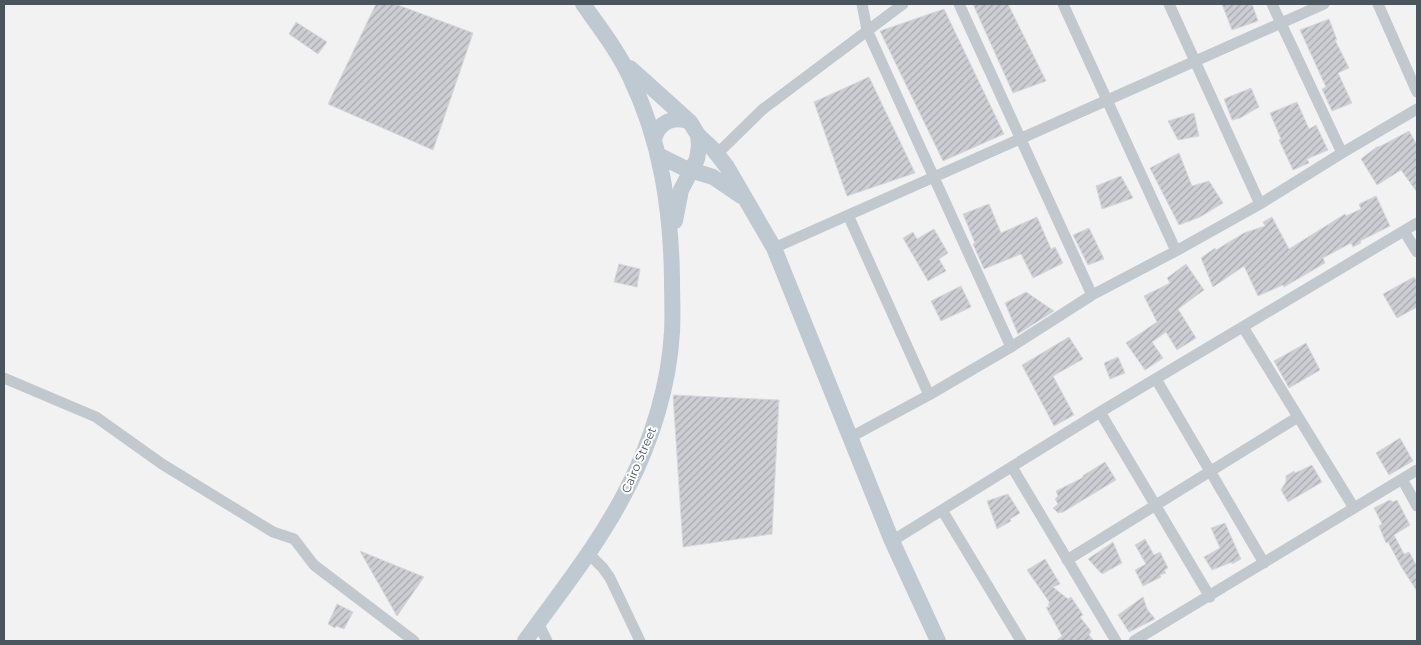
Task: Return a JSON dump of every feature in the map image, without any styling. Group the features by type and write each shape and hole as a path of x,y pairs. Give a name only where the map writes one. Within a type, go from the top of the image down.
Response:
{"main road":[{"name":"Cairo Street","path":"583,4 622,59 694,128 698,153 679,196 672,250"},
{"name":"Cairo Street","path":"525,641 589,554 628,487 655,421 666,374 672,332 672,250 668,202 656,147 640,98 622,59"},
{"path":"747,203 723,182 671,162 656,147 661,126 670,120 680,118 694,128 727,167 774,248 849,438 892,541 938,641"}],"street":[{"path":"862,4 867,30 1011,347"},
{"path":"717,154 763,109 903,4"},
{"path":"959,4 1092,295"},
{"path":"1063,4 1176,251"},
{"path":"1169,4 1260,204"},
{"path":"1272,4 1342,153"},
{"path":"774,248 1324,4"},
{"path":"1378,4 1417,92"},
{"path":"849,438 929,395 1011,347 1092,295 1260,204 1417,109"},
{"path":"848,215 929,395"},
{"path":"892,541 1100,412 1417,223"},
{"path":"1404,231 1417,252"},
{"path":"1243,326 1354,508"},
{"path":"4,378 96,417 162,464 273,532 294,539 314,565 414,641"},
{"path":"1156,379 1264,563"},
{"path":"1100,412 1210,597"},
{"path":"1067,560 1298,417"},
{"path":"1012,467 1116,641"},
{"path":"1134,641 1210,597 1417,470"},
{"path":"1402,479 1417,506"},
{"path":"942,510 1021,641"},
{"path":"589,554 610,578 640,641"},
{"path":"538,623 547,641"}],"building":[{"path":"376,4 395,4 473,33 433,150 328,104"},
{"path":"973,4 1008,4 1046,81 1013,93"},
{"path":"1222,4 1252,4 1258,21 1232,30"},
{"path":"944,9 1004,134 943,161 880,31"},
{"path":"1329,19 1337,40 1335,40 1349,68 1338,73 1352,103 1332,111 1322,89 1326,87 1300,30"},
{"path":"296,22 327,42 318,54 289,34"},
{"path":"869,77 915,173 847,196 814,102"},
{"path":"1251,88 1259,107 1240,118 1232,120 1224,99"},
{"path":"1297,102 1309,129 1316,125 1328,150 1307,159 1309,163 1293,170 1279,140 1281,139 1270,113"},
{"path":"1194,113 1199,136 1178,140 1168,121"},
{"path":"1409,131 1417,145 1417,192 1401,170 1377,185 1361,159 1378,146"},
{"path":"1179,153 1192,186 1209,181 1223,203 1200,217 1179,225 1150,168"},
{"path":"1121,176 1133,198 1102,209 1096,186"},
{"path":"1376,196 1390,226 1360,241 1361,243 1353,247 1351,243 1323,258 1325,263 1284,287 1283,285 1258,296 1244,266 1213,287 1201,258 1215,248 1216,250 1244,233 1265,226 1263,222 1272,217 1289,249 1345,214 1346,216 1361,209 1359,204"},
{"path":"989,204 1001,233 1037,217 1051,249 1055,247 1063,263 1033,278 1021,254 984,269 963,214"},
{"path":"1089,228 1104,259 1088,265 1073,235"},
{"path":"934,229 948,253 939,259 946,271 928,281 903,238 913,232 917,239"},
{"path":"619,264 640,269 637,287 614,282"},
{"path":"1186,264 1204,290 1178,309 1196,338 1177,350 1166,332 1152,342 1163,358 1145,370 1126,343 1157,322 1144,296 1170,283 1167,278"},
{"path":"1414,277 1417,282 1417,307 1397,318 1383,294"},
{"path":"961,286 971,307 941,321 931,301"},
{"path":"1026,292 1054,311 1018,334 1005,303"},
{"path":"1069,337 1083,359 1053,376 1074,415 1054,426 1022,365"},
{"path":"1306,343 1320,370 1289,388 1274,361"},
{"path":"1118,357 1125,373 1110,379 1104,363"},
{"path":"673,395 779,400 772,534 683,547"},
{"path":"1400,438 1413,461 1389,475 1376,453"},
{"path":"1105,462 1116,480 1063,512 1058,513 1053,508 1058,504 1055,499 1058,496 1056,491 1082,478"},
{"path":"1312,465 1322,482 1288,502 1281,490 1286,482 1286,476"},
{"path":"1008,494 1020,513 997,529 987,501"},
{"path":"1390,500 1393,502 1397,500 1410,525 1394,535 1404,554 1409,552 1417,566 1417,591 1388,542 1386,543 1379,526 1382,524 1374,508"},
{"path":"1225,523 1241,559 1212,570 1204,557 1220,548 1211,528"},
{"path":"1145,539 1154,555 1160,552 1168,568 1164,570 1166,573 1160,575 1161,577 1143,586 1135,570 1146,564 1135,545"},
{"path":"1113,542 1122,563 1102,574 1088,559"},
{"path":"360,551 424,577 397,616"},
{"path":"1045,559 1060,584 1053,587 1068,599 1071,597 1083,615 1080,617 1091,631 1089,635 1094,641 1056,641 1062,636 1046,607 1050,607 1048,604 1050,603 1027,570"},
{"path":"1143,597 1147,609 1155,619 1129,632 1118,615"},
{"path":"337,604 353,612 344,629 336,626 335,628 328,624"}]}
